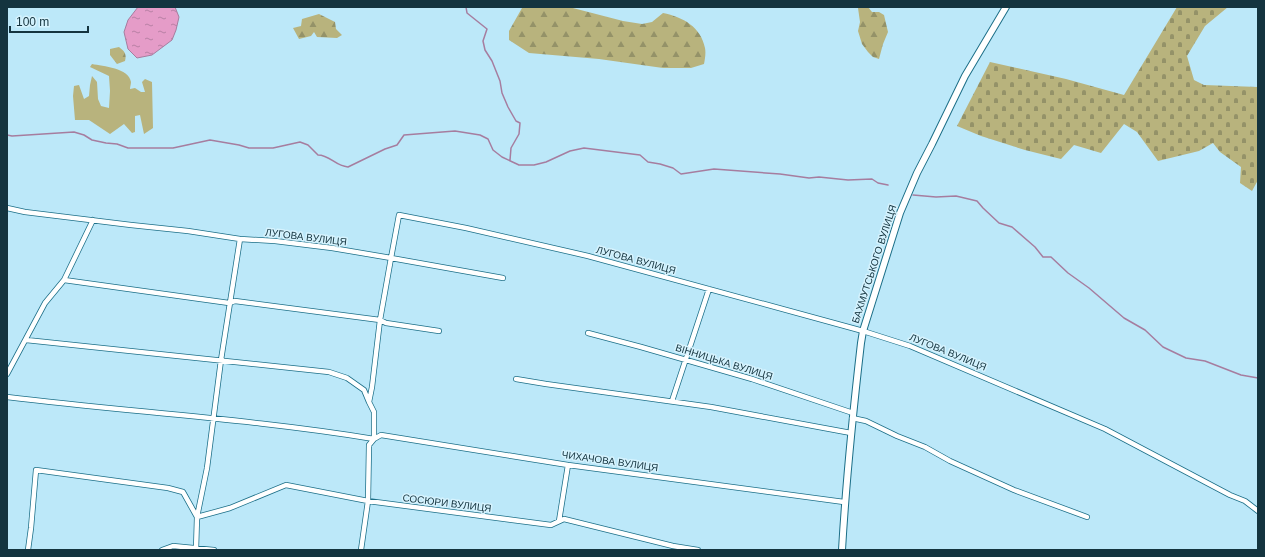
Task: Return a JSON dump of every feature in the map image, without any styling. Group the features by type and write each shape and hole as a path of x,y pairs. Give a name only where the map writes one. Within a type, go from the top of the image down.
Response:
{"main road":[{"name":"БАХМУТСЬКОГО ВУЛИЦЯ","path":"842,550 844,502 863,331 900,213 917,172 965,76 1006,7"}],"street":[{"name":"ЛУГОВА ВУЛИЦЯ","path":"7,208 25,212 188,231 240,239 275,241 332,248 391,258 399,215 466,228 588,256 863,331 910,346 1106,428 1230,495 1245,501 1258,510"},
{"path":"7,374 45,303 64,280 93,220"},
{"path":"196,549 197,517 207,468 220,360 240,239"},
{"path":"369,402 380,320 391,258 503,278"},
{"path":"64,280 380,320 386,323 439,332"},
{"path":"672,401 709,289"},
{"name":"ВІННИЦЬКА ВУЛИЦЯ","path":"588,333 641,346 752,379 853,416 1014,490 1087,517"},
{"path":"26,340 329,372 347,378 364,390 374,412 374,439 369,445 368,501 361,550"},
{"path":"516,379 711,407 851,433"},
{"name":"ЧИХАЧОВА ВУЛИЦЯ","path":"7,397 213,418 323,431 374,439 381,435 568,465 844,502"},
{"path":"559,522 568,465"},
{"path":"28,550 36,470 168,488 183,492 197,517"},
{"name":"СОСЮРИ ВУЛИЦЯ","path":"197,517 230,508 286,485 368,501 551,525 564,520 673,546 698,550"},
{"path":"162,550 173,546 214,550"}],"green space":[{"path":"569,7 623,21 642,24 652,22 663,13 677,17 690,24 700,34 705,48 704,64 691,68 663,68 599,59 529,53 509,40 509,31 522,8"},
{"path":"854,7 868,7 872,12 879,12 884,15 888,32 879,59 873,57 862,44 858,31 860,22 858,8"},
{"path":"1177,7 1228,7 1205,26 1187,56 1194,80 1204,85 1258,87 1258,180 1252,191 1240,183 1241,167 1220,152 1213,143 1199,151 1158,161 1137,132 1124,124 1101,153 1074,145 1061,159 1025,150 981,136 957,126 990,62 1066,79 1124,95"},
{"path":"319,14 335,22 336,29 342,35 337,38 317,37 314,32 311,36 299,39 293,28 301,26 302,19"},
{"path":"119,47 125,52 126,58 125,61 117,64 110,55 110,49"},
{"path":"92,64 115,68 126,74 131,82 130,89 135,88 141,92 145,92 142,82 145,79 152,82 153,128 144,134 140,115 135,116 135,132 132,133 124,124 110,134 89,120 75,120 73,96 74,86 79,85 84,99 89,96 92,76 97,82 98,99 101,106 109,108 109,76 90,67"}],"water":[{"path":"138,7 175,7 179,17 172,40 152,55 137,58 128,49 124,32 128,20"}],"waterway":[{"path":"466,7 467,13 487,29 483,41 485,50 492,61 508,107 516,121 520,123 519,134 511,148 510,160"},
{"path":"7,135 12,136 74,132 84,135 92,140 117,144 128,148 173,148 210,140 249,148 273,148 300,142 308,145 318,155 322,155 340,165 348,167 385,149 397,145 404,135 455,131 480,135 488,139 493,150 502,157 519,165 534,165 546,162 570,151 584,148 640,155 648,162 673,168 681,174 714,169 780,174 809,178 819,177 848,180 872,179 878,183 888,185"},
{"path":"913,195 936,197 956,196 977,201 999,223 1012,227 1035,247 1043,257 1051,257 1068,273 1089,288 1124,318 1145,330 1163,347 1186,358 1205,361 1241,375 1258,378"}]}
